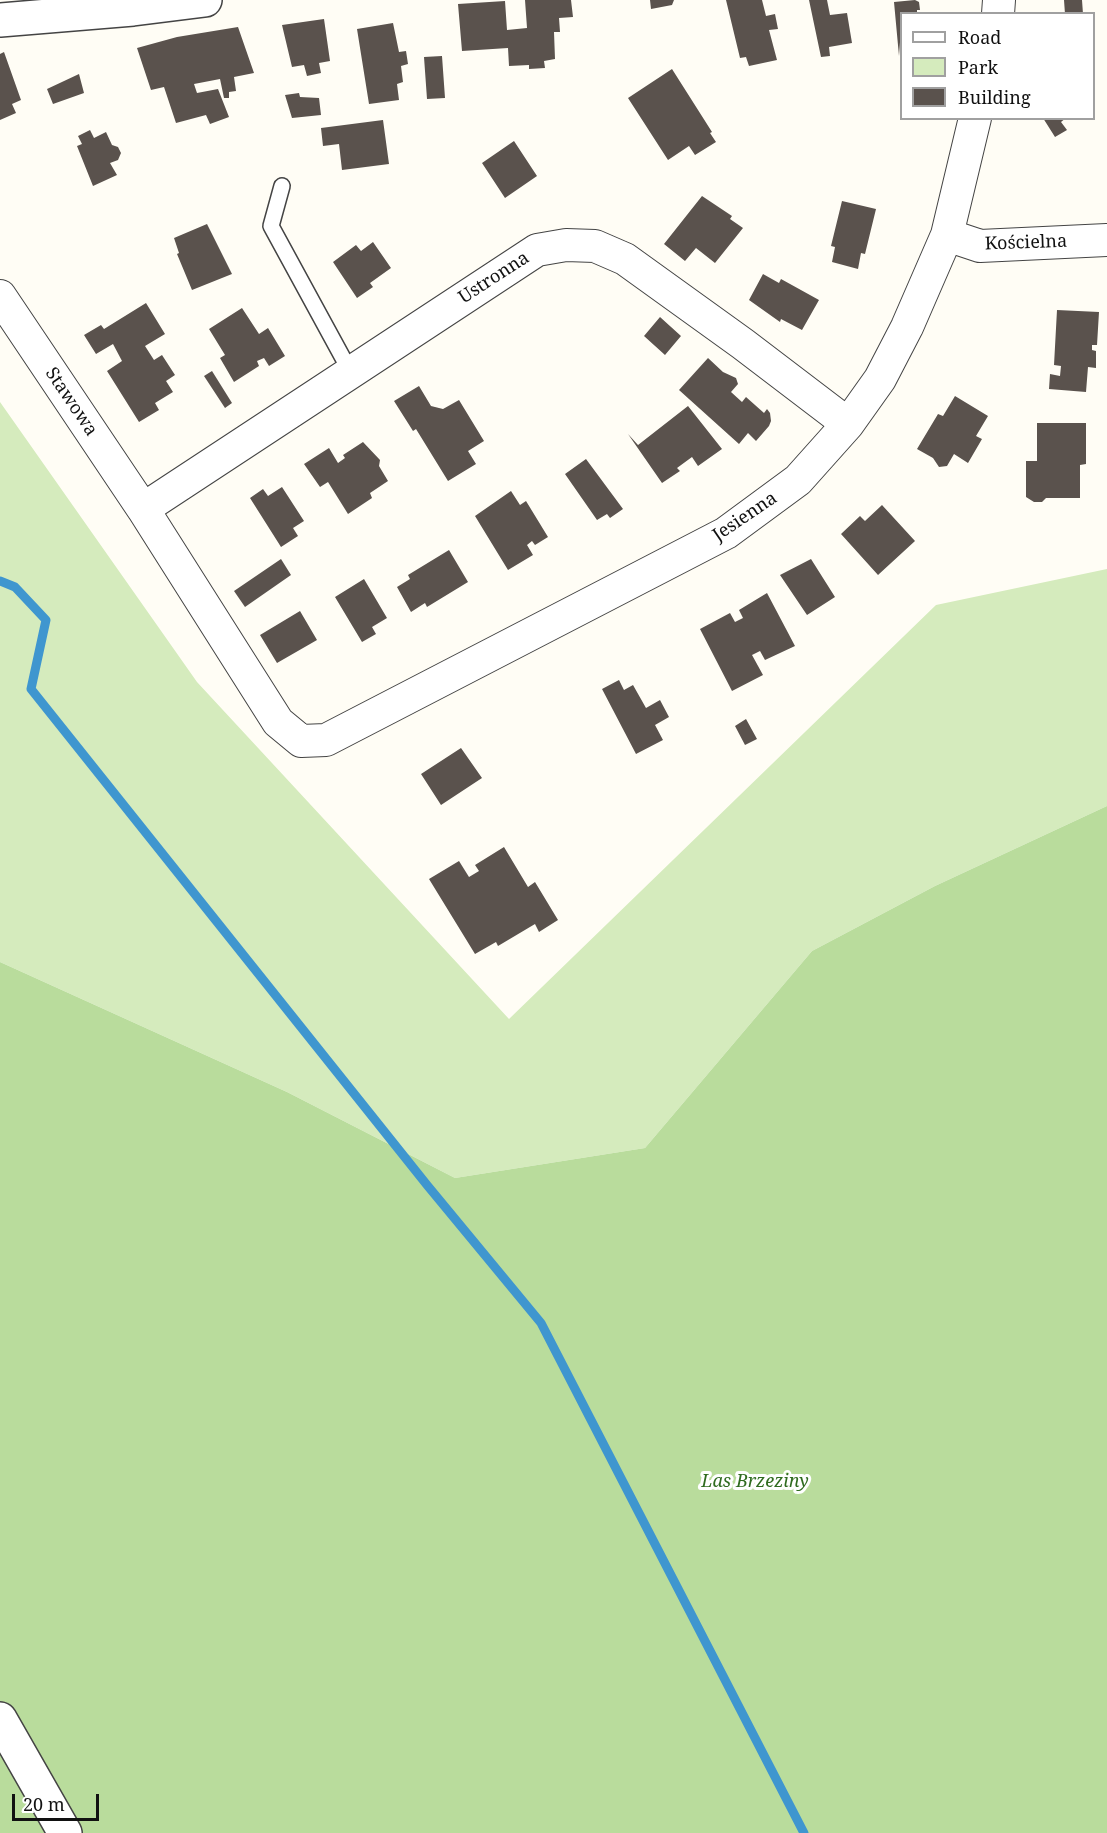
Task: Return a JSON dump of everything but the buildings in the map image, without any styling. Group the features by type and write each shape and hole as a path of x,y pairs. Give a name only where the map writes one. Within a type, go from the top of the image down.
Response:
{"street":[{"path":"0,20 134,9 205,0"},
{"name":"Jesienna","path":"326,740 726,533 798,480 848,424 880,379 907,327 947,235 975,120"},
{"name":"Kościelna","path":"947,235 980,246 1107,240"},
{"name":"Ustronna","path":"143,508 537,250 566,245 595,246 625,259 743,344 848,424"},
{"name":"Stawowa","path":"0,296 143,508 279,722 301,741 326,740"},
{"path":"0,1719 65,1833"}],"lane":[{"path":"282,186 271,226 350,371"}],"green space":[{"path":"0,402 197,682 509,1019 936,605 1107,569 1107,806 935,886 812,951 645,1148 455,1178 287,1092 0,962"},
{"name":"Las Brzeziny","path":"1107,806 1107,1833 0,1833 0,962 287,1092 455,1178 645,1148 812,951 935,886"}],"waterway":[{"path":"0,581 15,587 46,620 31,689 427,1185 541,1323 804,1833"}]}
